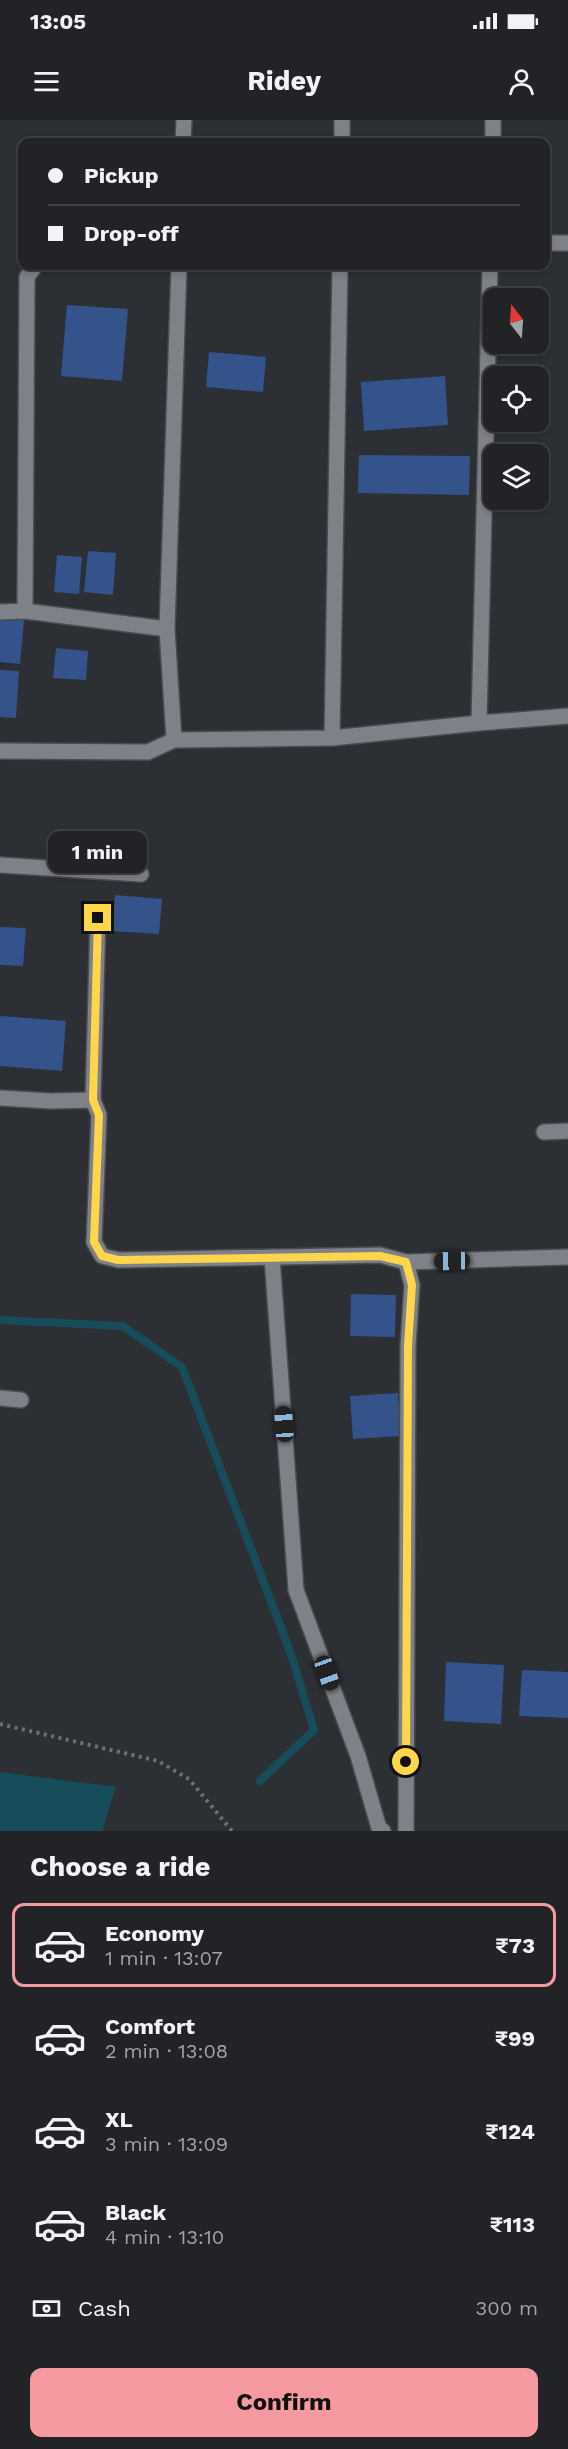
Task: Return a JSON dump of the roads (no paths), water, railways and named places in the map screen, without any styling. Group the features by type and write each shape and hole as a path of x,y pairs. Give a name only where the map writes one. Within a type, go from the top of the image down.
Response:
{"street":[{"path":"183,138 184,120"},
{"path":"342,120 342,138"},
{"path":"493,120 493,138"},
{"path":"550,243 568,243"},
{"path":"25,611 27,277 32,270"},
{"path":"174,740 167,629 179,270"},
{"path":"332,738 340,270"},
{"path":"479,723 490,270"},
{"path":"0,612 25,611 167,629"},
{"path":"0,751 148,752 174,740 332,738 568,716"},
{"path":"0,865 141,874"},
{"path":"98,918 93,1100 99,1115 94,1242 102,1256 118,1260 380,1256 406,1262 568,1257"},
{"path":"0,1098 51,1101 93,1100"},
{"path":"544,1132 568,1131"},
{"path":"272,1257 296,1590 358,1756 379,1828 383,1831"},
{"path":"406,1262 412,1285 408,1346 406,1831"},
{"path":"0,1398 21,1400"}],"water":[{"path":"0,1772 116,1787 102,1831 0,1831"}],"waterway":[{"path":"0,1320 123,1326 182,1367 291,1654 314,1730 260,1781"}]}
